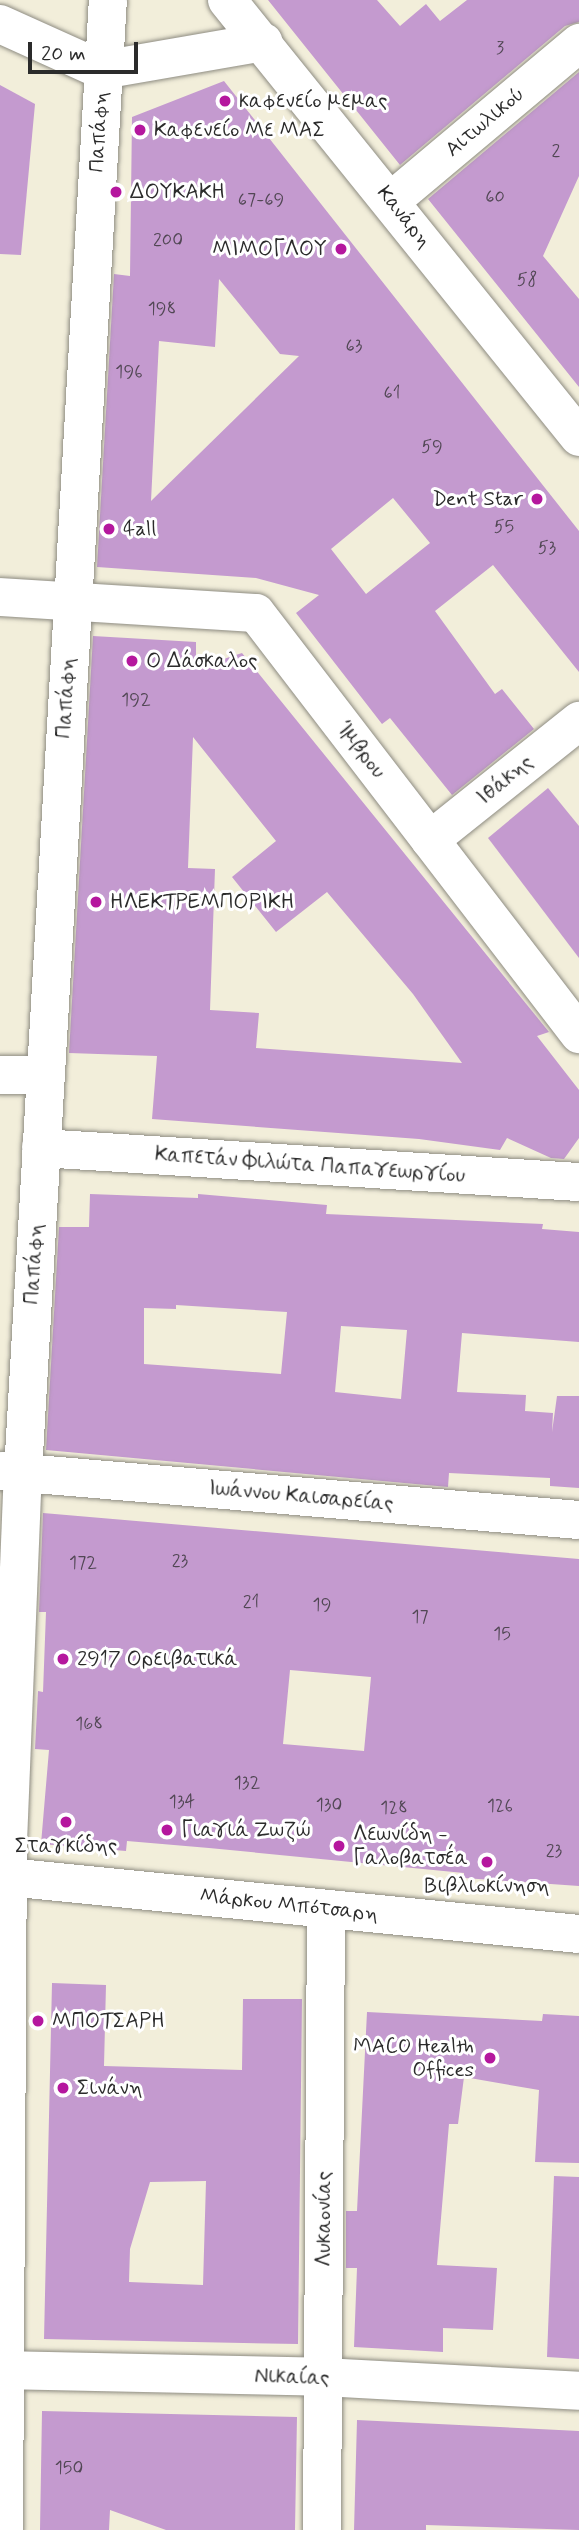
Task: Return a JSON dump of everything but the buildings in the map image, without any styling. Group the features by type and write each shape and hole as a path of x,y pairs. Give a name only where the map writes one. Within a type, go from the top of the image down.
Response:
{"street":[{"name":"Παπάφη","path":"4,2530 4,1877 11,1472 41,1148 108,0"},
{"name":"Κανάρη","path":"227,0 264,42 579,437"},
{"path":"0,24 102,70 264,42"},
{"name":"Αιτωλικού","path":"391,201 579,43"},
{"name":"Ίμβρου","path":"0,597 256,613 579,1034"},
{"name":"Ιθάκης","path":"430,840 579,721"},
{"path":"0,1075 45,1075"},
{"name":"Καπετάν Φιλώτα Παπαγεωργίου","path":"41,1148 579,1182"},
{"name":"Ιωάννου Καισαρείας","path":"11,1472 579,1520"},
{"name":"Μάρκου Μπότσαρη","path":"4,1877 579,1934"},
{"name":"Λυκαονίας","path":"322,2530 326,1909"},
{"name":"Νικαίας","path":"3,2370 323,2377 579,2391"}],"place":[{"name":"καφενείο μεμας","path":"225,101"},
{"name":"Καφενείο Με ΜΑΣ","path":"140,130"},
{"name":"ΔΟΥΚΑΚΗ","path":"116,192"},
{"name":"ΜΙΜΟΓΛΟΥ","path":"341,249"},
{"name":"Dent Star","path":"537,499"},
{"name":"4all","path":"109,529"},
{"name":"Ο Δάσκαλος","path":"132,661"},
{"name":"ΗΛΕΚΤΡΕΜΠΟΡΙΚΗ","path":"96,902"},
{"name":"2917 Ορειβατικά","path":"63,1659"},
{"name":"Σταγκίδης","path":"66,1822"},
{"name":"Γιαγιά Ζωζώ","path":"167,1830"},
{"name":"Λεωνίδη - Γαλοβατσέα","path":"339,1846"},
{"name":"Βιβλιοκίνηση","path":"487,1862"},
{"name":"ΜΠΟΤΣΑΡΗ","path":"38,2021"},
{"name":"MACO Health Offices","path":"490,2058"},
{"name":"Σινάνη","path":"63,2088"}]}
